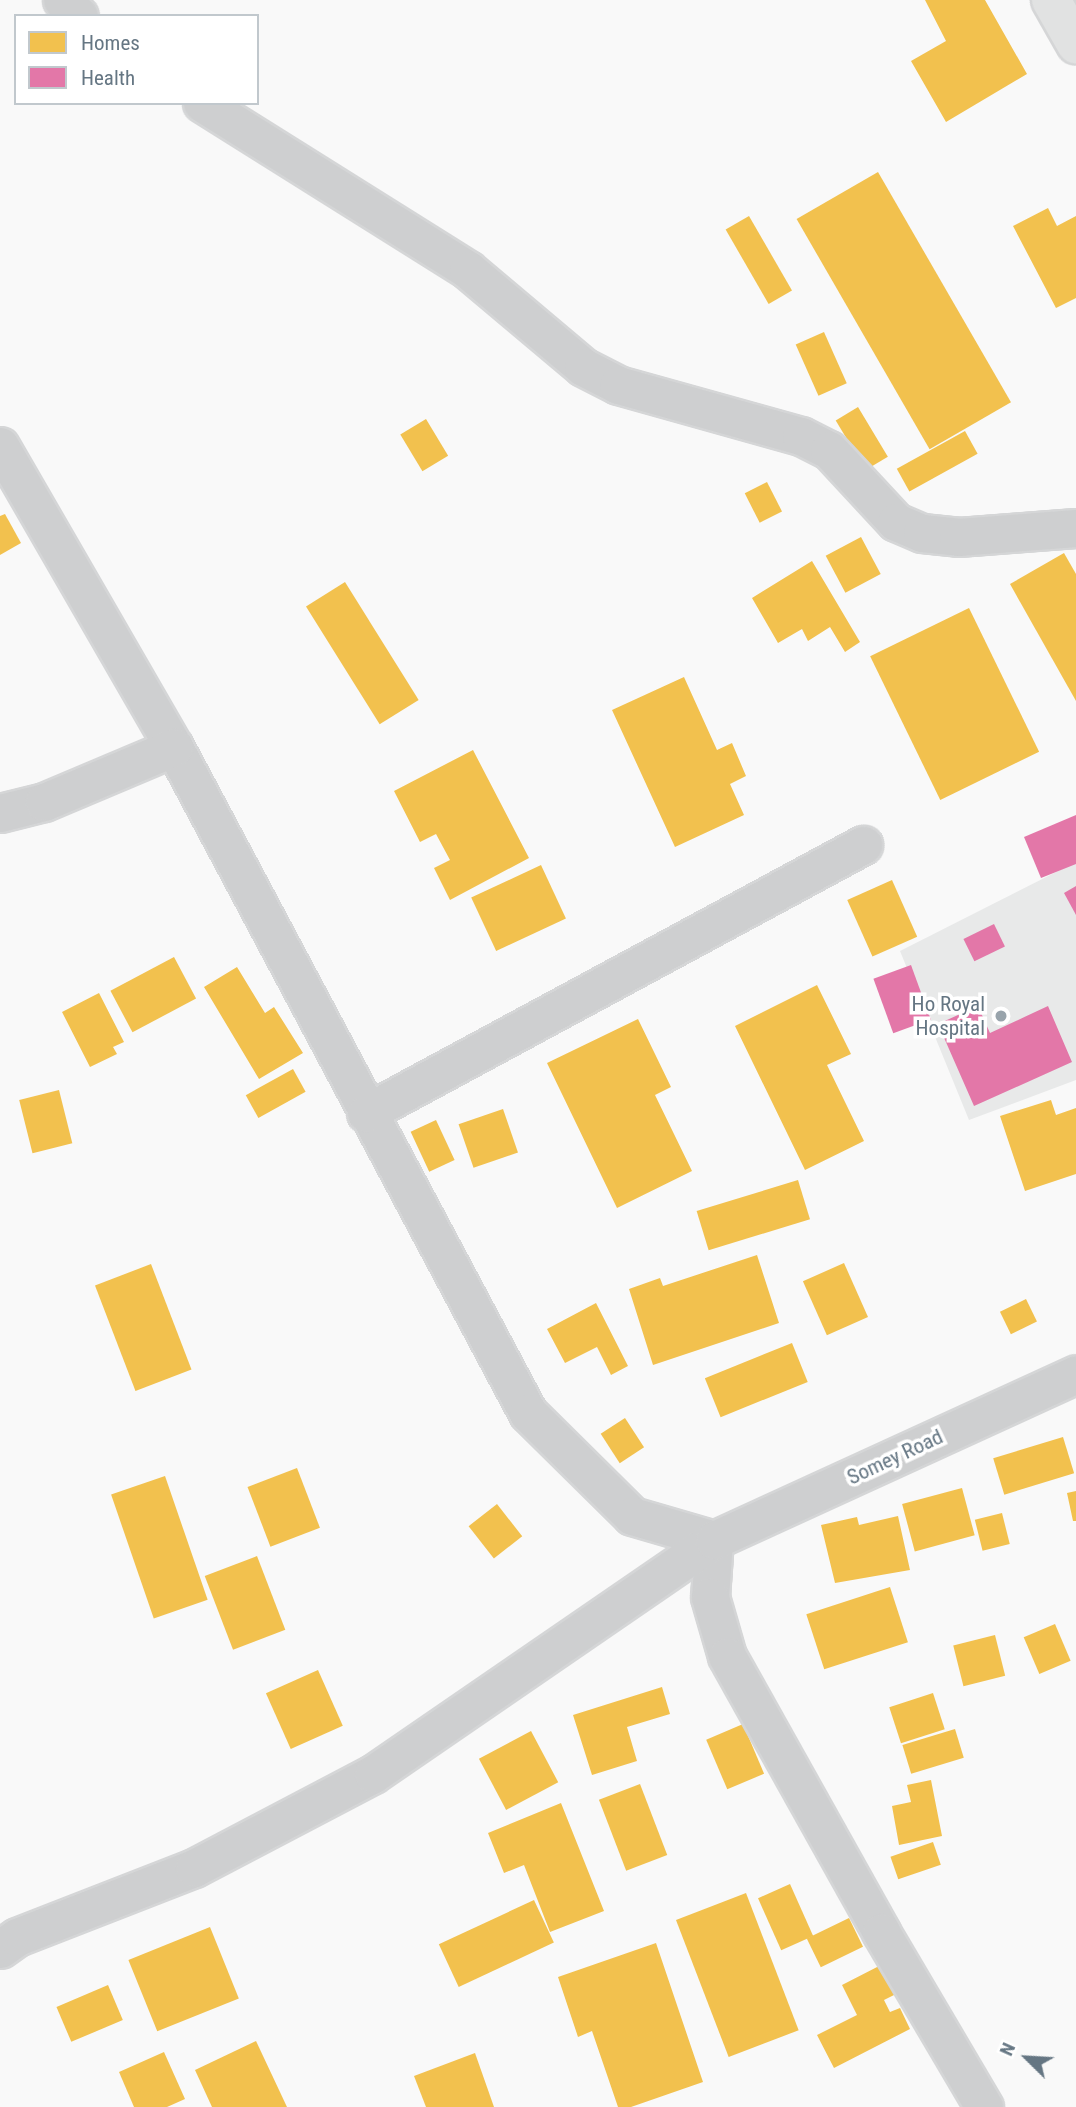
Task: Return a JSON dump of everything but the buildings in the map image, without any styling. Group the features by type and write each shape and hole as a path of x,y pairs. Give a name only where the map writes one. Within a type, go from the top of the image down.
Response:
{"main road":[{"path":"1051,0 1076,44"}],"street":[{"path":"62,0 77,14"},
{"path":"205,105 468,270 583,367 618,385 801,436 820,445 896,522 922,533 958,537 1076,528"},
{"path":"0,446 174,747 366,1113 528,1413 632,1516 714,1540 710,1597 727,1656 880,1933 984,2107"},
{"path":"0,813 44,802 174,747"},
{"path":"366,1113 863,845"},
{"name":"Somey Road","path":"6,1941 194,1868 373,1774 714,1540 1076,1374"}],"shaded area":[{"name":"Ho Royal Hospital","path":"1076,862 1076,1080 969,1120 900,951"}],"place":[{"name":"Ho Royal Hospital","path":"1001,1016"}]}
